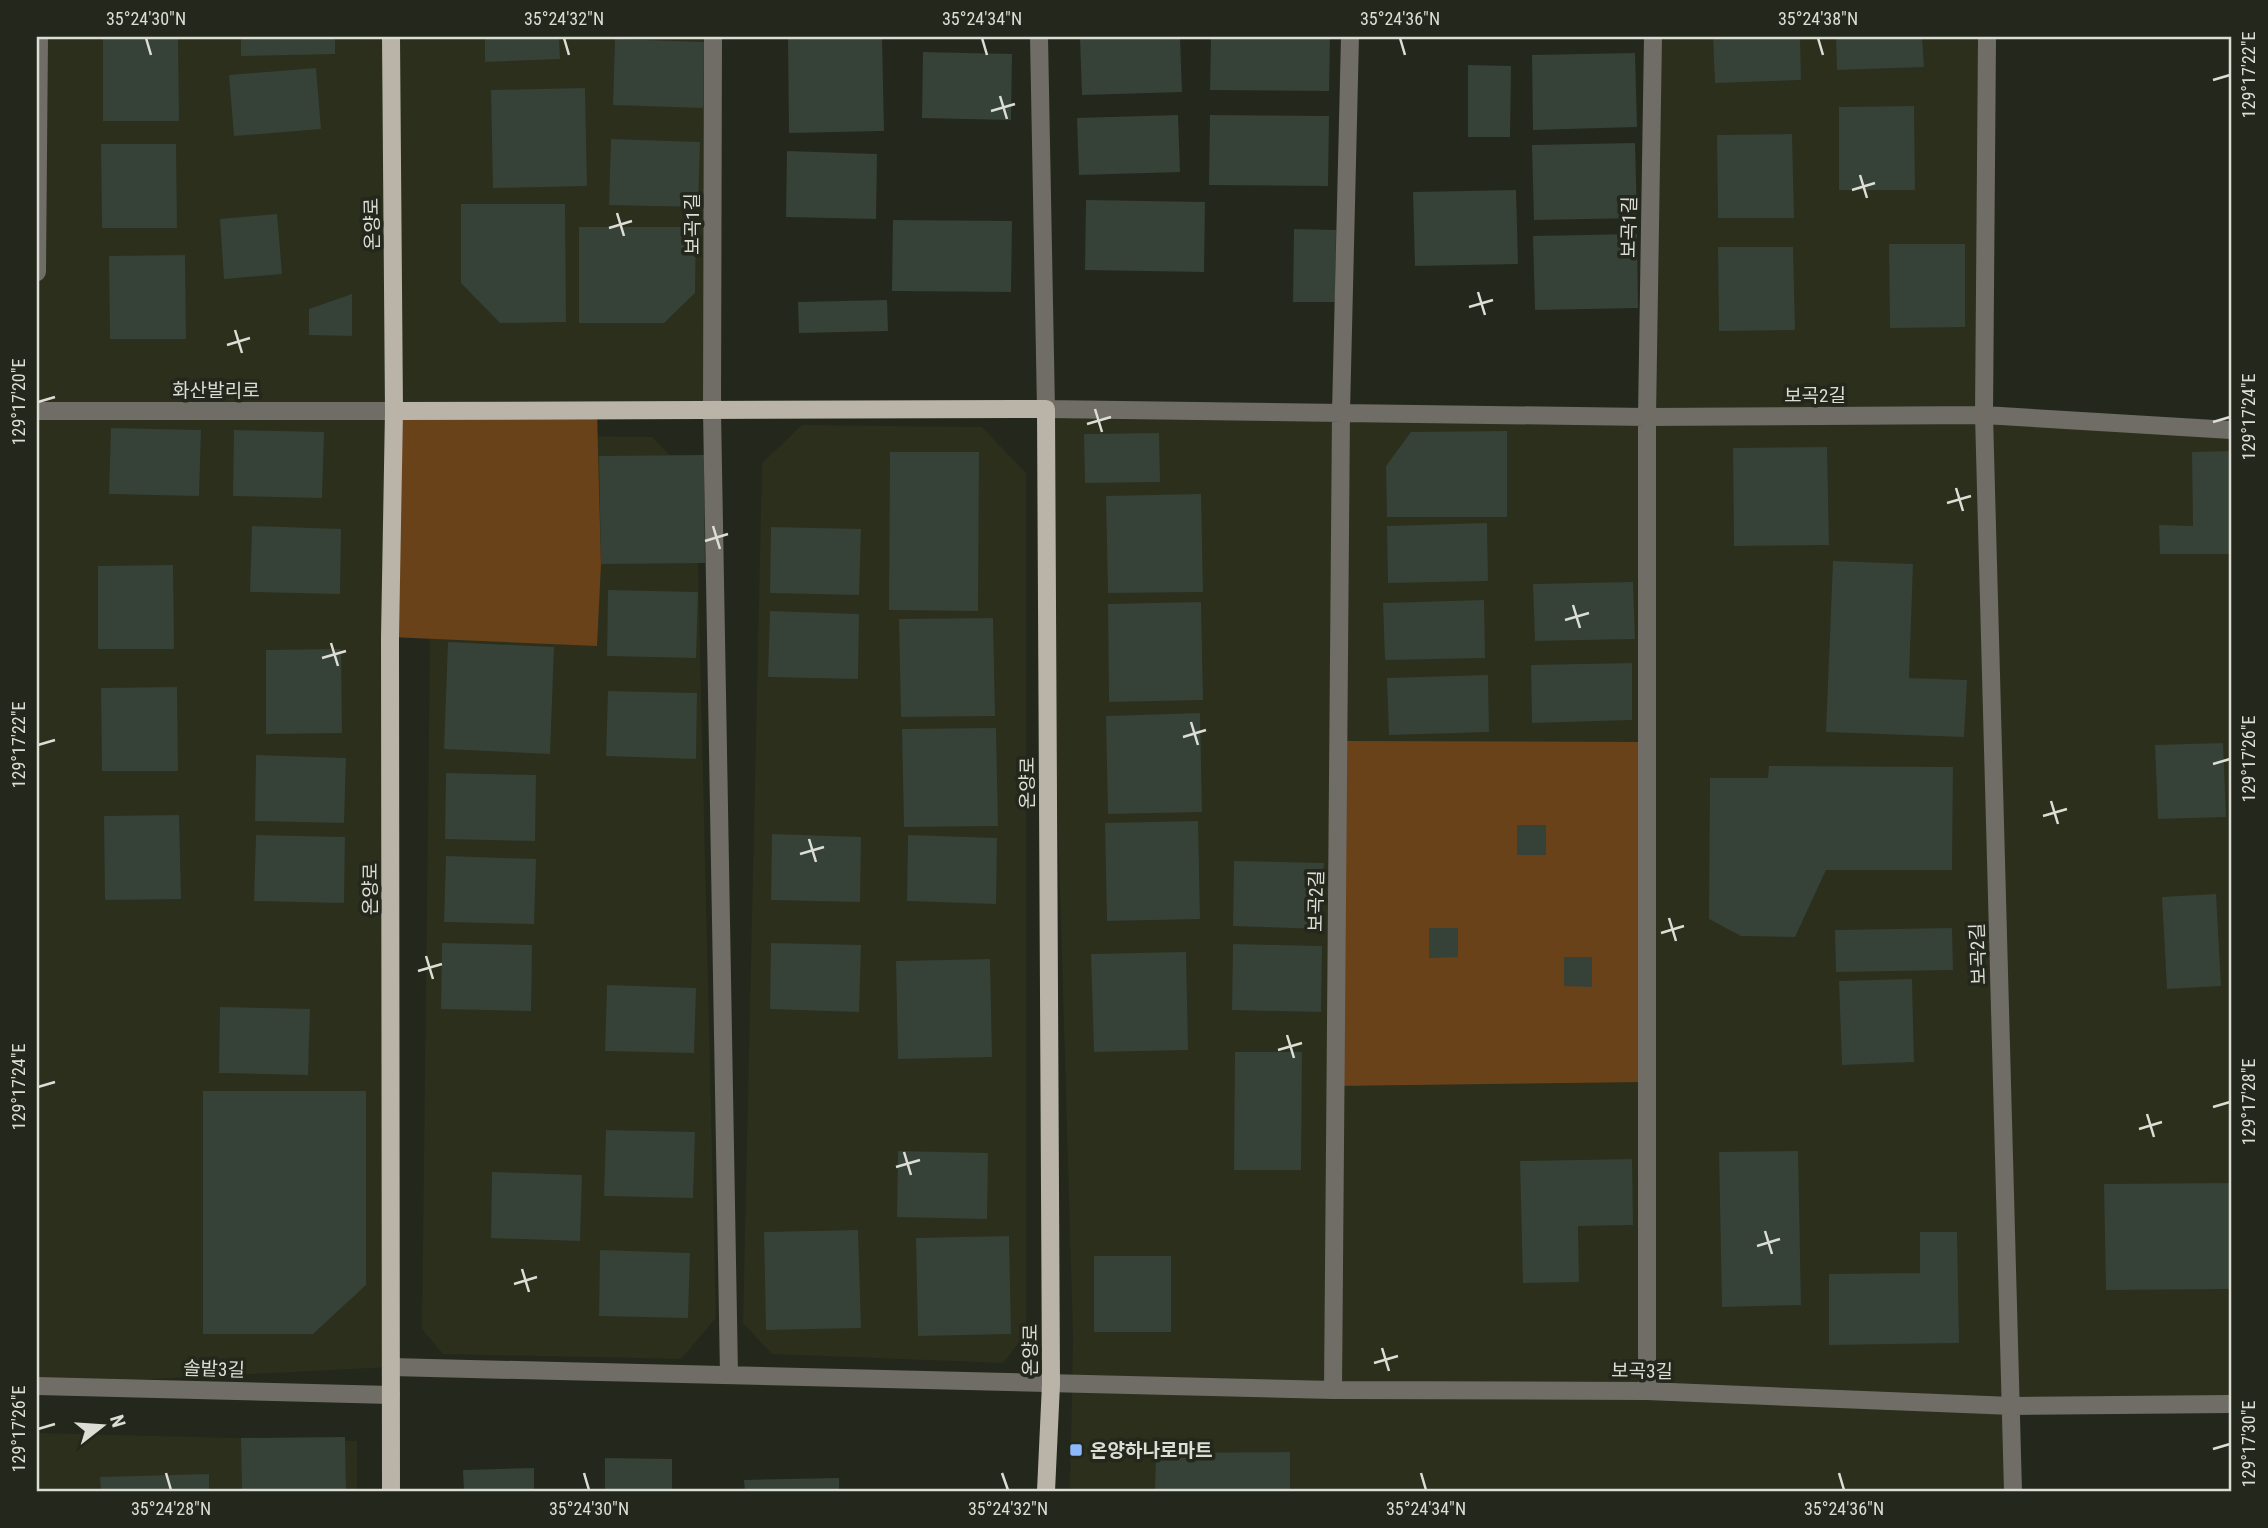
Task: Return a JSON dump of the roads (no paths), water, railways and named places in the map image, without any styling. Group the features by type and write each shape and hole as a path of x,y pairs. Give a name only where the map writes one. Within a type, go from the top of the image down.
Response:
{"main road":[{"name":"온양로","path":"391,37 394,411 390,637 391,1491"},
{"name":"온양로","path":"1046,409 1051,1384 1046,1491"},
{"path":"394,411 1046,409"}],"street":[{"path":"37,272 39,37"},
{"name":"보곡1길","path":"712,411 713,37"},
{"path":"1039,37 1046,409"},
{"path":"1341,413 1350,37"},
{"name":"보곡1길","path":"1647,417 1653,37"},
{"path":"1984,415 1987,37"},
{"name":"보곡2길","path":"1046,409 1647,417 1984,415 2231,430"},
{"name":"화산발리로","path":"37,411 394,411"},
{"path":"712,411 729,1374"},
{"name":"보곡2길","path":"1333,1390 1341,413"},
{"name":"보곡2길","path":"1984,415 2012,1406 2012,1491"},
{"path":"1647,417 1647,1391"},
{"name":"보곡3길","path":"391,1367 1333,1390 1647,1391 2012,1406 2231,1404"},
{"name":"솔밭3길","path":"37,1385 391,1395"}],"place":[{"name":"온양하나로마트","path":"1076,1450"}]}
